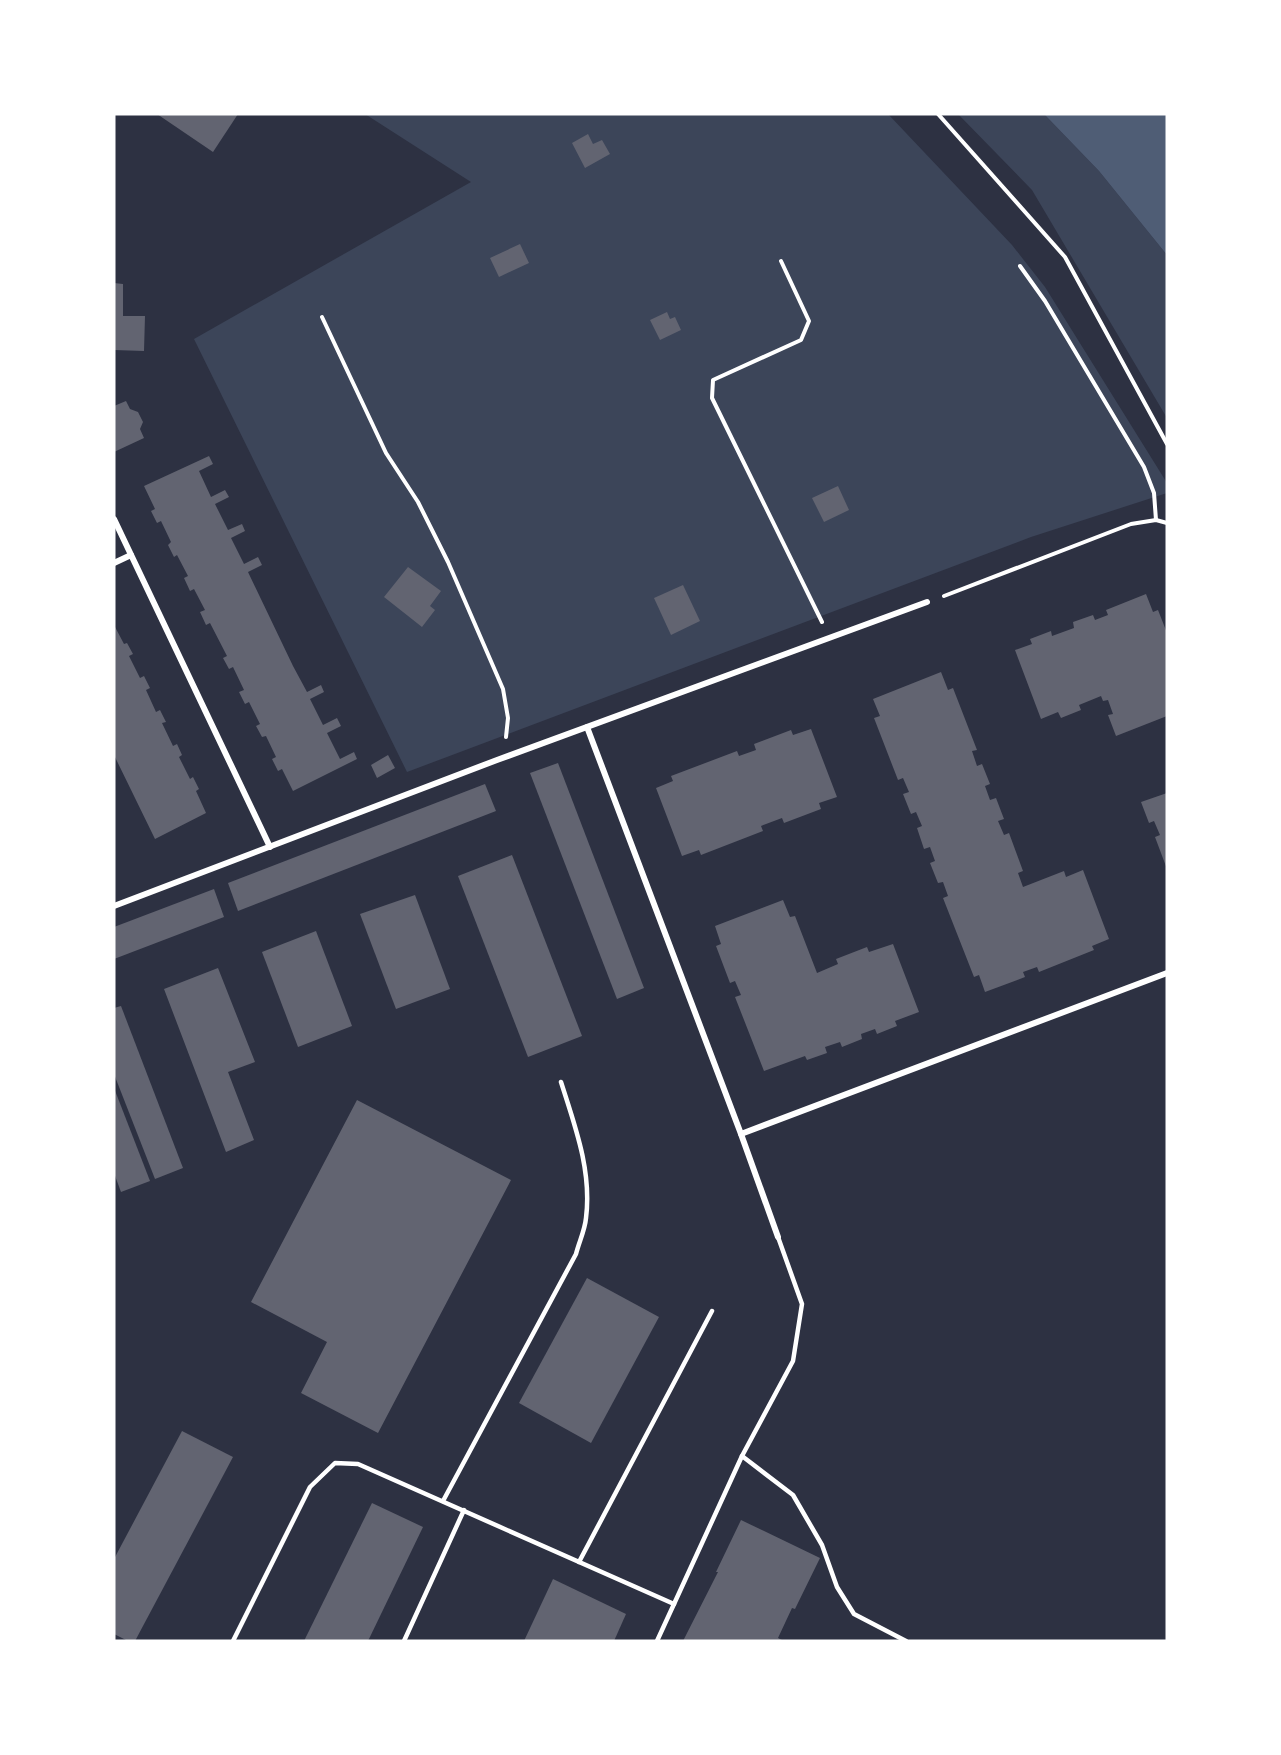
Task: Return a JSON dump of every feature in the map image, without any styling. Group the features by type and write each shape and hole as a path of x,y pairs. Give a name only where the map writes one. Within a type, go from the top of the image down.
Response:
{"street":[{"path":"114,519 270,847"},
{"path":"114,563 131,555"},
{"path":"114,906 497,760 927,602"},
{"path":"587,727 778,1237"},
{"path":"741,1134 1167,973"}],"lane":[{"path":"443,1501 576,1254 586,1219 587,1184 582,1150 561,1082"},
{"path":"657,1641 742,1456 793,1361 802,1304 778,1237"},
{"path":"579,1562 712,1311"},
{"path":"742,1456 793,1495 822,1545 837,1587 854,1614 906,1641"},
{"path":"233,1641 310,1487 335,1463 358,1464 674,1604"},
{"path":"404,1641 464,1510"}],"path":[{"path":"938,114 1065,258 1167,444"},
{"path":"781,261 809,321 801,340 713,380 711,398 822,623"},
{"path":"1020,266 1045,301 1144,467 1154,493 1156,520"},
{"path":"322,317 386,453 418,502 448,562 503,689 508,731 497,760"},
{"path":"927,602 1131,524 1156,520 1167,523"}],"shaded area":[{"path":"365,114 888,114 1012,245 1045,287 1167,483 1167,493 1031,537 407,772 194,339 471,182"},
{"path":"958,114 1044,114 1099,171 1167,255 1167,418 1032,190"},
{"path":"1044,114 1167,114 1167,255 1099,171"}],"building":[{"path":"157,114 238,114 213,152"},
{"path":"588,134 593,144 602,140 610,154 585,168 572,143"},
{"path":"520,244 529,263 499,277 490,258"},
{"path":"114,283 123,284 123,316 145,316 144,351 114,350"},
{"path":"667,312 670,319 675,317 681,330 660,340 650,320"},
{"path":"126,401 130,409 138,412 143,422 140,429 144,438 114,452 114,406"},
{"path":"209,456 213,464 199,471 211,497 225,490 229,497 215,504 228,530 242,524 245,531 231,538 244,564 258,557 262,565 248,572 293,666 307,692 321,685 324,692 310,699 323,725 337,718 341,726 327,733 340,759 354,752 357,759 293,791 282,769 278,771 272,759 276,757 266,736 262,737 256,726 260,724 249,702 245,704 239,692 244,690 233,667 229,669 223,658 227,656 210,623 206,625 200,612 205,610 194,589 190,591 184,578 188,576 177,555 174,557 168,545 171,542 161,521 157,523 151,511 155,509 144,486"},
{"path":"838,486 849,510 824,522 812,498"},
{"path":"408,567 441,591 430,606 435,610 422,627 384,597"},
{"path":"683,585 700,621 671,635 654,598"},
{"path":"1146,594 1153,612 1158,610 1167,633 1167,716 1116,736 1108,715 1113,714 1108,700 1103,701 1101,696 1079,705 1081,710 1061,718 1058,712 1041,719 1015,650 1032,644 1030,639 1051,631 1052,636 1074,628 1073,622 1093,615 1095,620 1108,615 1106,610"},
{"path":"114,625 124,644 127,643 133,654 129,656 140,678 144,676 150,688 146,690 156,712 160,710 166,722 162,723 173,746 177,744 182,755 179,757 190,779 193,777 199,789 196,791 206,813 155,839 114,755"},
{"path":"941,672 948,690 953,688 977,750 972,751 977,766 982,764 990,784 985,786 990,800 996,798 1004,819 998,821 1004,835 1009,833 1023,871 1018,873 1023,887 1064,871 1066,877 1083,870 1109,939 1092,946 1094,950 1039,972 1037,967 1023,972 1025,977 985,992 979,975 974,977 943,898 948,896 943,882 938,883 930,863 935,861 930,847 924,849 917,828 922,826 916,812 911,814 903,794 909,792 903,778 898,780 874,718 880,716 873,699"},
{"path":"811,729 837,797 819,803 821,809 784,823 782,818 761,826 763,831 701,855 699,850 682,856 656,788 673,781 671,776 737,751 739,756 756,750 754,744 791,730 793,735"},
{"path":"388,755 395,768 377,778 371,765"},
{"path":"558,763 644,988 617,999 530,773"},
{"path":"485,784 496,811 238,911 228,883"},
{"path":"1167,793 1167,869 1155,837 1160,835 1154,821 1149,823 1141,802"},
{"path":"512,855 582,1036 528,1057 458,876"},
{"path":"214,889 224,917 114,959 114,927"},
{"path":"415,895 450,989 396,1009 360,914"},
{"path":"783,900 790,917 795,916 817,973 838,964 836,959 867,947 869,952 893,944 919,1012 895,1021 897,1026 877,1034 875,1029 861,1034 862,1039 842,1047 840,1042 825,1047 827,1053 807,1060 805,1056 764,1071 735,997 741,995 735,981 730,983 716,946 721,944 715,926"},
{"path":"316,931 352,1026 298,1047 262,952"},
{"path":"218,968 255,1062 228,1072 254,1140 226,1152 164,989"},
{"path":"121,1006 183,1168 155,1179 114,1074 114,1008"},
{"path":"114,1088 150,1181 121,1192 114,1173"},
{"path":"357,1100 511,1180 378,1433 301,1393 327,1342 251,1302"},
{"path":"587,1278 659,1317 591,1443 519,1403"},
{"path":"182,1431 233,1457 135,1641 128,1641 114,1634 114,1559"},
{"path":"372,1503 423,1527 368,1641 304,1641"},
{"path":"741,1520 820,1558 778,1638 784,1641 683,1641 718,1572 716,1572"},
{"path":"553,1579 626,1614 614,1641 524,1641"}]}
